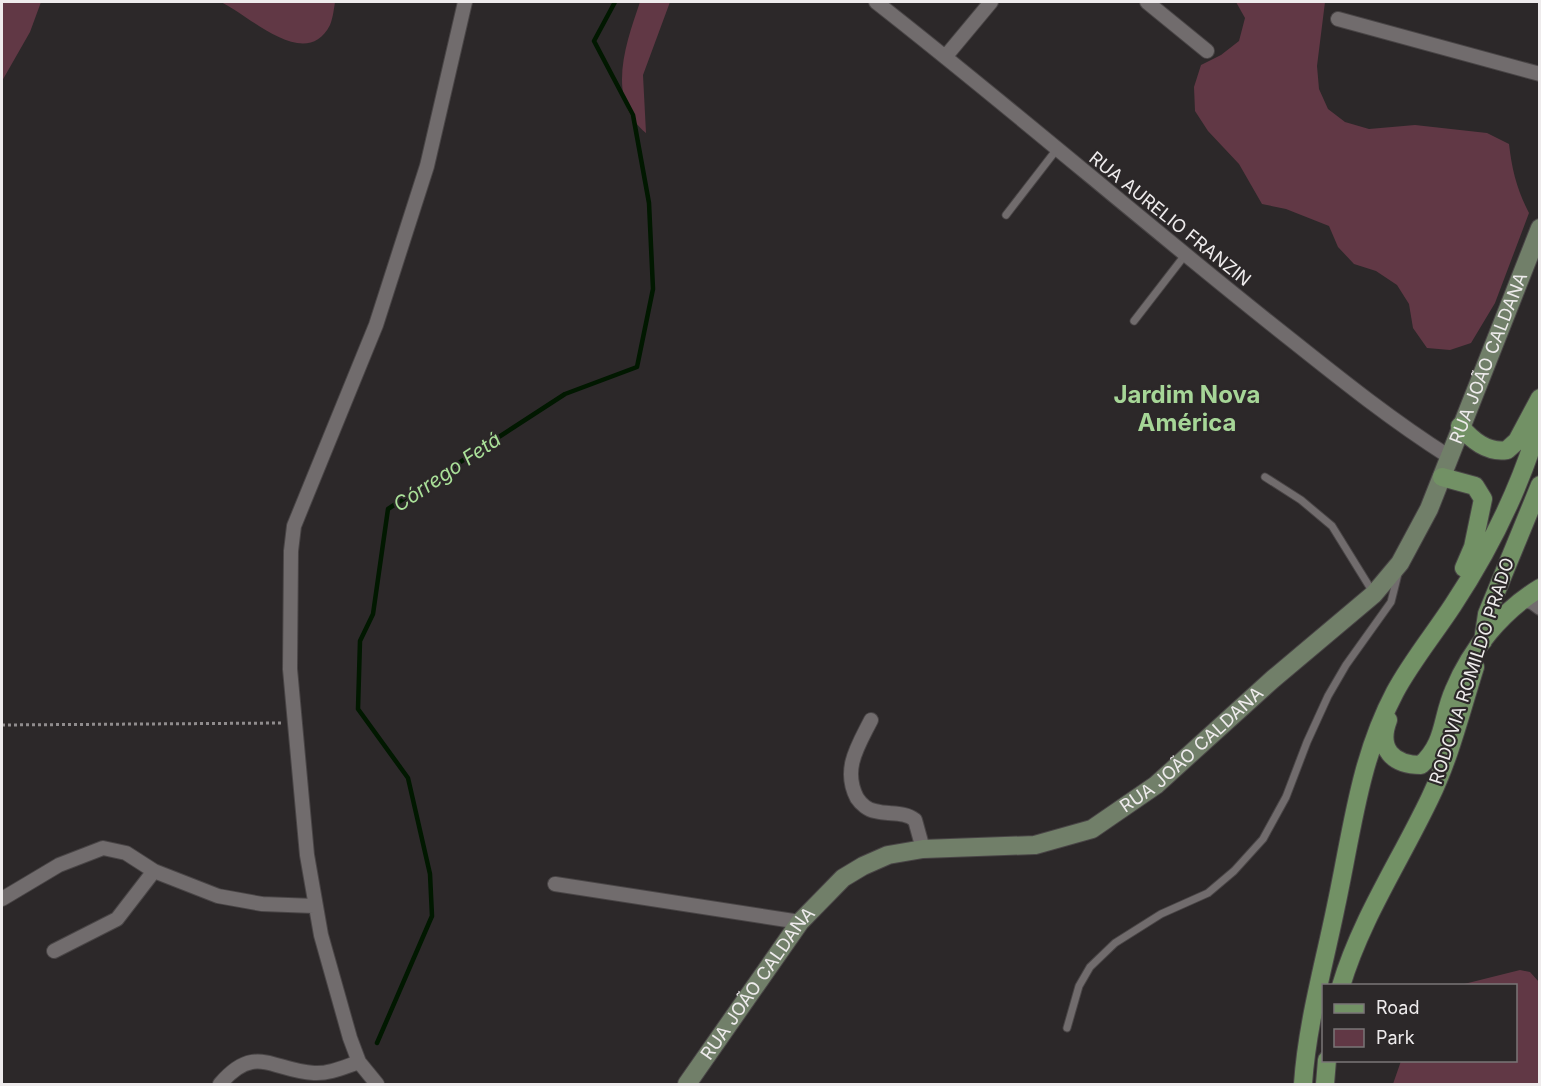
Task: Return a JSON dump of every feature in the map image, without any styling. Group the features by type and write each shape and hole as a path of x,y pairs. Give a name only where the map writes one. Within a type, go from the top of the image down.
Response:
{"main road":[{"path":"1460,426 1474,441 1494,451 1507,450 1517,441 1539,398"},
{"name":"RODOVIA ROMILDO PRADO","path":"1304,1084 1311,1020 1339,894 1359,782 1374,736 1396,690 1453,605 1497,530 1534,441 1539,420"},
{"path":"1442,477 1474,486 1483,499 1484,506 1473,547 1411,660 1385,728 1385,748 1394,759 1407,765 1421,765 1434,752 1454,690 1483,639 1521,600 1539,588"},
{"name":"RODOVIA ROMILDO PRADO","path":"1342,984 1357,938 1445,764 1483,639 1487,614 1539,485"},
{"path":"1325,1084 1327,1062"}],"street":[{"path":"376,1084 359,1062 350,1038 314,906 293,723 290,669 291,551 294,526 376,325 427,165 465,2"},
{"name":"RUA AURELIO FRANZIN","path":"876,2 946,56 1185,255 1376,407 1448,456"},
{"path":"946,56 991,2"},
{"path":"1147,2 1207,51"},
{"path":"1338,19 1539,74"},
{"name":"RUA JOÃO CALDANA","path":"687,1084 800,922 843,878 888,855 922,849 1035,845 1092,829 1156,785 1273,679 1374,594 1400,563 1420,528 1539,228"},
{"path":"1521,600 1532,602 1539,608"},
{"path":"871,720 850,768 852,788 860,802 872,811 904,814 915,820 922,849"},
{"path":"2,899 59,865 103,848 126,853 154,871 218,896 262,904 314,906"},
{"path":"54,951 117,919 154,871"},
{"path":"555,884 800,922"},
{"path":"220,1084 240,1065 252,1061 311,1073 326,1073 359,1062"}],"lane":[{"path":"1006,215 1057,149"},
{"path":"1134,321 1185,255"},
{"path":"1264,477 1301,500 1332,525 1374,594"},
{"path":"1067,1028 1079,986 1090,967 1115,943 1161,914 1208,893 1234,871 1263,839 1286,797 1328,696 1346,665 1390,602 1400,563"}],"path":[{"path":"2,725 293,723"}],"green space":[{"path":"2,2 41,2 30,32 2,81"},
{"path":"221,2 335,2 330,25 320,38 307,43 293,42 277,36"},
{"path":"640,2 670,2 643,75 646,133 633,120 622,88 625,53"},
{"path":"1236,2 1325,2 1317,66 1319,89 1328,109 1345,122 1369,129 1415,125 1487,133 1509,144 1516,180 1529,213 1495,303 1471,343 1450,350 1427,348 1413,328 1409,304 1397,285 1376,271 1354,264 1338,247 1329,226 1286,209 1262,204 1239,164 1208,131 1195,111 1194,87 1201,65 1221,55 1239,41 1245,18"},
{"path":"1520,970 1530,972 1539,982 1539,1084 1393,1084 1401,1062 1517,1062 1517,984 1464,984"}],"waterway":[{"name":"Córrego Fetá","path":"377,1043 432,916 430,874 408,778 358,709 360,641 373,614 388,509 565,394 637,367 653,289 649,203 633,115 594,41 615,2"}],"district":[{"name":"Jardim Nova América","path":"1187,409"}]}
